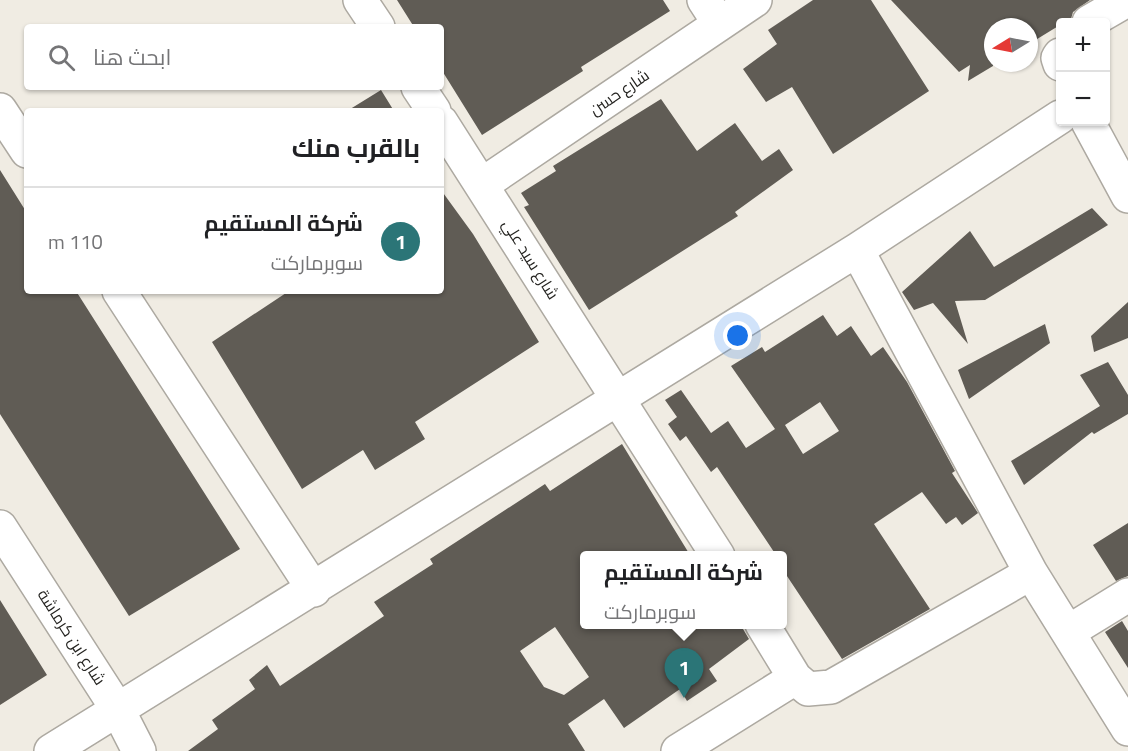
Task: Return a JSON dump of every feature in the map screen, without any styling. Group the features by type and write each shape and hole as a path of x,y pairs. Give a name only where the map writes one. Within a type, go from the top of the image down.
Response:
{"street":[{"path":"360,0 376,24"},
{"name":"شارع حسن","path":"483,184 712,11 755,0"},
{"path":"1096,18 1126,0"},
{"path":"420,90 432,108"},
{"path":"0,110 24,146"},
{"path":"51,751 314,590 857,250 1056,120"},
{"name":"شارع سيد علي","path":"444,126 483,184 715,551"},
{"path":"1090,126 1128,196"},
{"path":"857,250 1031,573 1128,729"},
{"path":"121,294 314,590"},
{"name":"شارع ابن كرماشة","path":"0,526 118,710 139,751"},
{"path":"765,629 795,678 808,689 831,687 1031,573"},
{"path":"1068,632 1128,595"},
{"path":"678,751 795,678"}],"building":[{"path":"397,0 663,0 670,11 581,67 583,71 482,135 444,74 444,24 412,24"},
{"path":"813,0 871,0 929,91 833,154 792,87 766,102 743,69 777,44 768,30"},
{"path":"891,0 1090,0 1073,12 1071,18 1056,18 1056,27 1038,38 1038,18 984,18 984,71 968,81 970,65 959,72"},
{"path":"381,90 392,108 352,108"},
{"path":"661,99 697,151 735,123 762,161 779,149 793,170 735,212 738,216 589,310 524,207 529,205 521,193 556,171 553,166"},
{"path":"0,170 24,208 24,294 78,294 240,549 129,616 0,414"},
{"path":"444,194 473,234 539,342 415,422 425,439 375,470 363,450 302,489 212,342 284,294 444,294"},
{"path":"1092,208 1108,225 985,300 955,301 968,344 933,303 914,310 902,292 970,231 994,267"},
{"path":"1128,302 1128,338 1094,352 1091,336"},
{"path":"823,315 837,336 851,326 871,356 883,347 907,382 955,471 952,473 978,513 962,525 956,517 946,524 922,492 874,524 930,609 842,659 787,576 787,551 773,551 717,467 711,472 686,436 680,441 668,424 677,417 665,400 681,390 711,433 728,421 746,448 775,429 731,366 762,347 765,352","holes":["820,402 839,431 803,454 785,425"]},
{"path":"1045,324 1050,343 969,399 958,370"},
{"path":"1108,362 1128,395 1128,414 1094,434 1092,432 1024,485 1011,461 1100,406 1080,375"},
{"path":"622,444 688,551 580,551 580,629 743,629 749,639 709,669 717,681 687,701 680,689 624,728 604,699 568,724 585,751 188,751 218,729 212,720 255,689 249,680 267,665 280,686 384,616 374,602 433,564 430,559 545,484 550,491","holes":["555,627 589,677 564,695 544,687 520,651"]},
{"path":"1128,523 1128,576 1116,581 1093,545"},
{"path":"0,600 47,675 0,705"},
{"path":"1122,621 1128,631 1128,668 1105,632"}],"place":[{"name":"شركة المستقيم","path":"684,698"}]}
